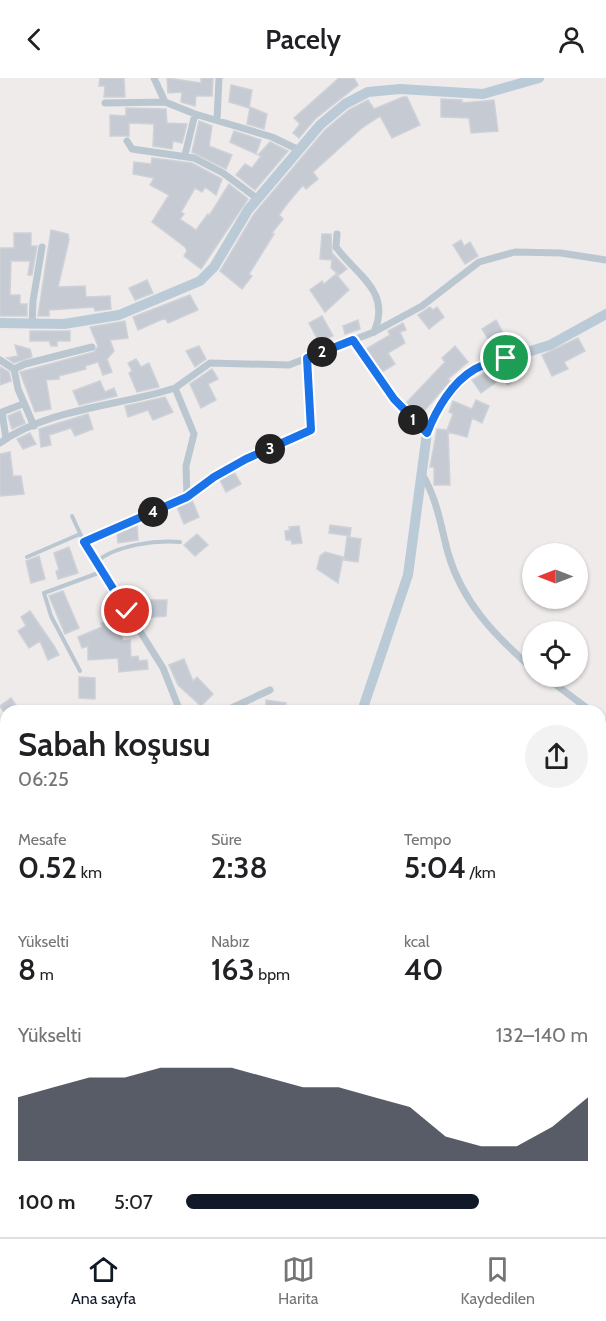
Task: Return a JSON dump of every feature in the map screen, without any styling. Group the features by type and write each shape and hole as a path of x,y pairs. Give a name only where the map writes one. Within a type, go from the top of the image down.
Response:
{"street":[{"path":"154,78 165,102"},
{"path":"217,120 219,78"},
{"path":"0,323 64,324 130,312 200,281 214,267 227,242 258,199 320,125 345,104 368,92 400,89 483,94 539,78"},
{"path":"105,104 165,102 195,114 272,137 299,150"},
{"path":"185,156 195,114"},
{"path":"127,141 132,148 194,158 223,173 258,199"},
{"path":"337,234 336,247 368,281 375,295 379,311 374,333"},
{"path":"32,325 33,301 42,247"},
{"path":"23,404 2,412 3,441 33,426 83,409 144,398 175,388 210,363 289,365 374,333 422,306 479,262 515,252 561,253 606,260"},
{"path":"364,705 408,575 427,433 441,404 463,378 476,368 550,345 606,314"},
{"path":"353,340 394,399 427,433"},
{"path":"14,369 92,346"},
{"path":"178,705 163,668 84,542 187,497 214,477 246,459 311,430 307,358"},
{"path":"0,360 14,369 23,404 33,426"},
{"path":"175,388 194,434 186,466 187,497"},
{"path":"422,474 434,498 457,579 472,606 491,630 522,659"},
{"path":"559,687 583,705"},
{"path":"238,705 270,690"}],"lane":[{"path":"72,516 84,542"},
{"path":"27,557 80,534"},
{"path":"95,562 105,555 145,545 180,542"},
{"path":"80,670 51,616 44,593 101,572"}],"building":[{"path":"100,78 124,78 125,97 104,97 105,86 99,86"},
{"path":"167,78 201,83 201,78 213,78 212,96 196,96 195,106 181,102 182,92 168,93"},
{"path":"339,78 354,78 358,85 315,119 299,138 293,133 300,124 294,118"},
{"path":"231,85 252,90 249,108 229,102"},
{"path":"407,97 420,125 392,138 380,116 363,127 313,172 318,179 306,189 303,185 287,204 279,215 283,219 272,233 274,234 249,274 252,276 242,289 220,271 254,214 325,130 349,110 368,100 374,109"},
{"path":"441,99 462,100 462,103 494,100 498,131 471,133 469,118 441,117"},
{"path":"250,107 267,114 264,129 247,124"},
{"path":"126,108 166,109 167,123 187,124 182,143 173,141 172,149 153,146 154,124 129,123 129,136 110,136 110,115 126,116"},
{"path":"199,121 212,126 209,146 232,155 226,169 192,152"},
{"path":"234,131 261,140 256,154 230,142"},
{"path":"270,142 288,151 255,190 236,175 245,164 252,168 261,156 258,155"},
{"path":"152,158 192,163 222,179 216,195 205,187 202,192 195,188 181,212 184,214 180,219 196,230 208,214 209,216 229,184 248,199 201,269 184,256 187,251 185,247 152,222 169,195 150,185 154,178 133,174 134,162 151,164"},
{"path":"51,230 68,234 69,240 58,287 85,286 86,297 110,296 111,309 95,311 94,307 49,310 49,316 38,316"},
{"path":"14,233 31,233 31,246 37,246 32,275 28,275 30,261 11,261 10,295 20,295 20,304 27,304 27,316 0,316 0,248 14,248"},
{"path":"322,234 331,234 332,253 347,269 339,275 331,268 332,260 320,259"},
{"path":"461,240 464,246 470,242 478,256 465,264 453,245"},
{"path":"336,274 349,290 325,312 310,290 322,281 324,284"},
{"path":"147,280 153,293 135,300 129,288"},
{"path":"190,295 198,310 168,323 165,318 138,330 133,317"},
{"path":"430,307 433,310 437,307 444,317 429,329 418,315"},
{"path":"322,316 333,336 319,342 309,323"},
{"path":"358,320 360,329 345,334 343,326"},
{"path":"496,320 508,342 495,350 482,329"},
{"path":"125,321 128,338 110,340 114,351 107,359 112,372 103,375 98,362 85,366 86,369 59,376 59,379 46,380 51,409 35,412 20,372 94,352 98,346 90,327"},
{"path":"403,323 406,330 400,332 405,343 388,353 395,364 382,372 366,349 390,335 388,331"},
{"path":"30,331 70,331 70,341 57,341 57,346 51,346 49,341 30,341"},
{"path":"578,338 585,351 564,362 568,369 552,376 542,355"},
{"path":"15,345 30,349 32,357 14,363 7,358 18,356"},
{"path":"199,346 206,359 195,367 186,351"},
{"path":"455,346 468,362 448,379 450,381 419,417 406,403 445,362 442,358"},
{"path":"136,359 141,367 149,363 159,387 137,392 129,373 132,371 128,363"},
{"path":"510,365 519,376 508,385 502,378 481,393 472,380 485,373 490,380"},
{"path":"0,367 9,372 11,381 0,385"},
{"path":"212,369 218,379 208,384 216,400 201,408 190,384"},
{"path":"100,381 105,392 114,388 117,396 79,405 73,391"},
{"path":"165,397 173,412 153,420 148,410 128,417 125,406"},
{"path":"476,400 489,406 482,423 472,418 467,437 448,432 450,485 434,485 434,467 430,467 437,429 447,430 453,414 449,412 453,401 472,409"},
{"path":"20,411 25,423 12,429 8,416"},
{"path":"88,414 93,429 75,436 71,428 49,435 51,445 41,447 39,429"},
{"path":"30,433 36,444 23,449 17,439"},
{"path":"10,452 13,476 21,476 24,494 0,496 0,454"},
{"path":"234,472 241,484 226,492 220,480"},
{"path":"192,500 199,517 184,524 177,507"},
{"path":"137,525 138,540 118,543 117,534"},
{"path":"330,525 351,528 350,536 329,533"},
{"path":"299,526 302,543 292,544 291,540 286,540 285,531 290,530 289,527"},
{"path":"197,534 208,545 195,556 184,545"},
{"path":"347,537 361,539 358,562 344,560"},
{"path":"69,547 78,573 58,579 56,571 59,570 54,553"},
{"path":"325,552 343,557 338,583 317,569 320,556"},
{"path":"39,556 45,579 31,583 26,561"},
{"path":"63,591 79,628 65,634 49,596"},
{"path":"144,600 167,600 166,616 144,618"},
{"path":"30,611 59,655 48,660 40,641 29,648 18,631 26,626 21,617"},
{"path":"118,620 123,641 130,640 131,657 138,656 139,661 147,660 148,669 119,672 118,658 88,660 88,646 82,648 78,637 102,627 101,623"},
{"path":"184,659 193,681 197,677 213,694 200,705 178,685 169,665"},
{"path":"79,677 95,678 95,699 79,698"},
{"path":"11,698 16,705 1,705"},
{"path":"266,700 286,703 286,705 266,705"}],"route":[{"path":"127,611 84,542 187,497 214,477 246,459 311,430 307,358 353,340 394,399 427,433 441,404 463,378 476,368 506,358"}]}
